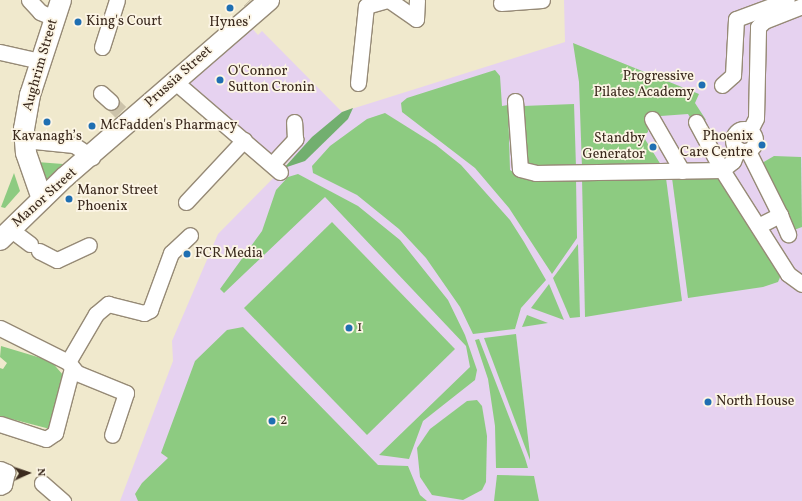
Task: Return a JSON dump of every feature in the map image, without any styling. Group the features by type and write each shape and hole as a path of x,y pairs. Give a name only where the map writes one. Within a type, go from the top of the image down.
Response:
{"main road":[{"name":"Prussia Street","path":"92,157 116,107 173,80 258,4"},
{"name":"Aughrim Street","path":"42,199 24,140 27,109 40,61 57,9"},
{"name":"Manor Street","path":"5,234 42,199 92,157"}],"street":[{"path":"29,0 40,12 57,9"},
{"path":"102,46 117,0"},
{"path":"358,83 366,6 388,0 416,19 417,0"},
{"path":"501,3 542,0"},
{"path":"722,85 733,75 736,19 787,0"},
{"path":"515,101 517,163 526,172 722,170 756,139 750,130 756,118 758,27 764,21 802,6"},
{"path":"0,43 0,52 40,61"},
{"path":"173,80 276,167 295,139 294,122"},
{"path":"652,119 675,171"},
{"path":"696,122 722,170 758,226 798,283"},
{"name":"Manor Street","path":"24,140 74,145 92,157"},
{"path":"186,202 244,140"},
{"path":"743,150 780,215 788,234"},
{"path":"758,226 780,215"},
{"path":"5,234 58,260 89,245"},
{"path":"0,424 46,439 55,433 72,368 96,314 108,304 144,313 150,310 171,253 190,235"},
{"path":"0,328 72,368 126,393 112,435"},
{"path":"0,469 7,472 4,485 0,487"},
{"path":"42,483 62,501"}],"shaded area":[{"path":"564,0 802,0 802,501 120,501 173,361 172,341 218,234 301,150 283,167 220,110 215,114 182,83 250,26 258,35 262,31 342,112 565,42"}],"green space":[{"path":"573,43 699,94 695,103 706,120 693,122 688,114 647,117 648,132 643,136 661,165 582,168 579,82"},
{"path":"495,70 500,76 502,106 508,105 510,170 527,180 576,178 577,238 552,274 509,208 475,168 402,112 401,103 407,98"},
{"path":"574,104 576,167 545,168 525,162 523,106"},
{"path":"353,108 348,119 305,161 284,168 312,137 342,112"},
{"path":"385,113 436,145 461,165 510,220 524,242 546,280 521,308 515,329 473,334 460,307 426,258 399,229 357,195 313,173 312,166 330,146 367,119"},
{"path":"774,156 801,157 802,227 794,230 762,163"},
{"path":"37,162 63,164 43,183"},
{"path":"14,173 20,191 5,208 1,207"},
{"path":"298,174 358,206 400,240 448,300 465,335 477,370 475,380 423,421 409,459 379,455 470,367 466,346 325,197 224,293 220,289 262,231 276,190 288,177"},
{"path":"582,178 666,178 682,301 585,317"},
{"path":"672,178 717,178 725,182 781,275 778,282 763,287 688,298"},
{"name":"1","path":"332,222 455,349 367,435 244,308"},
{"path":"578,244 580,317 570,318 553,278"},
{"path":"549,284 564,320 531,308"},
{"path":"527,315 548,323 522,327"},
{"name":"2","path":"243,327 378,465 408,466 420,495 427,501 138,501 135,494 142,483 168,458 161,453 195,361 227,330"},
{"path":"516,334 530,455 530,460 484,338"},
{"path":"479,339 528,468 496,468 495,426 488,379 475,340"},
{"path":"1,346 51,361 63,375 50,429 0,416 0,368 3,369 7,363 0,357"},
{"path":"477,400 482,406 487,436 486,482 482,490 463,500 432,495 420,477 417,448 430,429 467,401"},
{"path":"497,475 534,476 539,501 494,501"}],"tunnel":[{"path":"111,102 121,112"}],"place":[{"name":"Hynes'","path":"230,8"},
{"name":"King's Court","path":"78,22"},
{"name":"O'Connor Sutton Cronin","path":"220,80"},
{"name":"Progressive Pilates Academy","path":"702,85"},
{"name":"Kavanagh’s","path":"47,122"},
{"name":"McFadden's Pharmacy","path":"92,126"},
{"name":"Phoenix Care Centre","path":"762,145"},
{"name":"Standby Generator","path":"653,147"},
{"name":"Manor Street Phoenix","path":"69,199"},
{"name":"FCR Media","path":"187,254"},
{"name":"1","path":"349,328"},
{"name":"North House","path":"708,402"},
{"name":"2","path":"272,421"}]}
